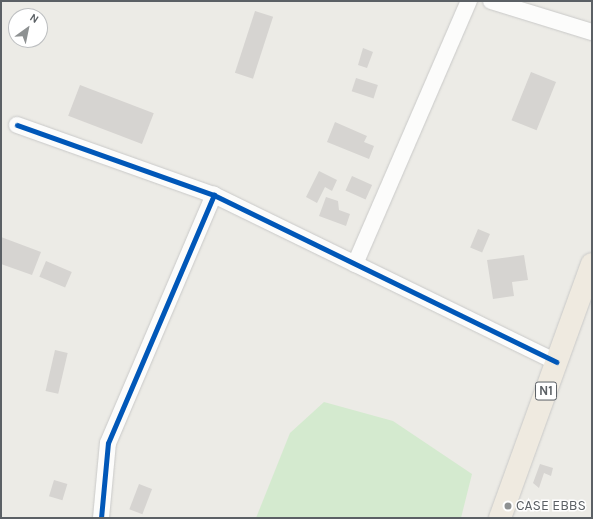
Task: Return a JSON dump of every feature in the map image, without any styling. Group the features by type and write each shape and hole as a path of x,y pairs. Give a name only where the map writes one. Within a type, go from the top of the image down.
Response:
{"highway":[{"name":"N1","path":"500,518 592,264"}],"street":[{"path":"355,264 469,1"},
{"path":"491,1 592,32"},
{"path":"17,125 214,195 556,362"},
{"path":"101,518 108,443 214,195"}],"green space":[{"path":"324,402 393,421 472,474 461,518 256,518 290,433"}],"building":[{"path":"255,11 273,17 253,79 235,73"},
{"path":"363,48 373,52 367,68 358,65"},
{"path":"531,72 556,82 537,130 512,120"},
{"path":"356,78 378,85 374,98 352,91"},
{"path":"80,85 154,113 142,144 68,116"},
{"path":"335,122 367,136 364,142 374,146 369,159 327,142"},
{"path":"319,171 337,180 332,191 325,187 317,203 306,197"},
{"path":"352,176 372,185 366,200 345,191"},
{"path":"326,197 338,201 339,210 350,214 346,226 319,216"},
{"path":"478,229 490,234 482,252 470,247"},
{"path":"1,237 41,252 32,275 1,264"},
{"path":"524,255 528,280 512,282 514,296 493,299 487,260"},
{"path":"46,261 72,272 65,288 39,277"},
{"path":"55,350 68,353 58,394 46,391"},
{"path":"540,464 553,468 551,476 544,473 539,488 533,483"},
{"path":"54,480 67,484 62,500 49,496"},
{"path":"139,484 152,489 142,514 129,509"}],"cycle path":[{"path":"17,125 214,195 556,362"},
{"path":"101,518 108,443 214,195"}],"place":[{"name":"CASE EBBS","path":"508,506"}]}
